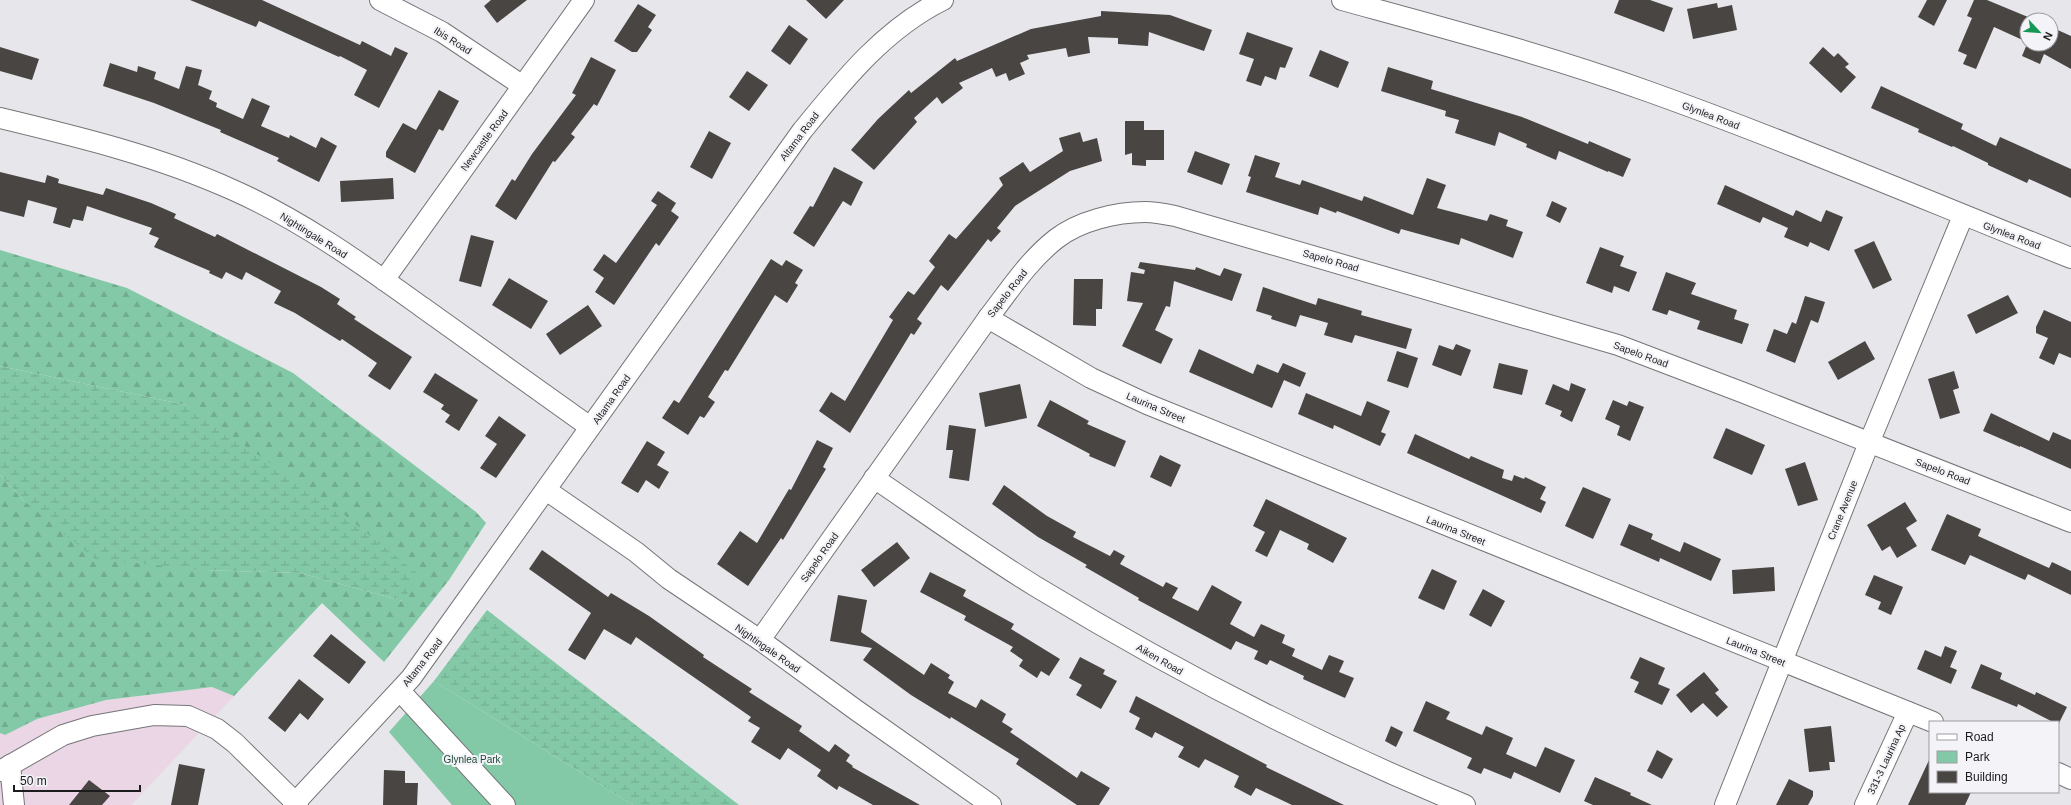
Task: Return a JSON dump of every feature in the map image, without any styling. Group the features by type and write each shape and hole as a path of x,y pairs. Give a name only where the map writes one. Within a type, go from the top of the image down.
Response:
{"street":[{"name":"Ibis Road","path":"380,0 442,32 523,86"},
{"name":"Newcastle Road","path":"384,280 584,0"},
{"name":"Glynlea Road","path":"1342,0 1491,41 1647,91 1823,158 1963,216 2071,258"},
{"name":"Altama Road","path":"295,804 400,691 449,627 590,427 816,114 840,84 881,43 939,1"},
{"name":"Nightingale Road","path":"0,118 93,140 162,162 233,190 315,234 384,280 590,427"},
{"name":"Sapelo Road","path":"760,640 988,318 1027,267 1056,239 1082,224 1114,216 1144,212 1175,216 1618,345 2071,522"},
{"name":"Crane Avenue","path":"1725,805 1869,443 1963,216"},
{"name":"Laurina Street","path":"988,318 1091,378 1147,404 1781,662 1930,721"},
{"name":"Aiken Road","path":"874,478 1034,586 1200,682 1394,776 1465,805"},
{"name":"Nightingale Road","path":"546,490 636,552 669,579 760,640 991,805"},
{"path":"400,691 505,805"},
{"name":"331-3 Laurina Ap","path":"1865,805 1908,712"},
{"path":"14,805 5,768 63,735 92,726 154,715 188,716 217,730 235,743 295,804"},
{"path":"2059,773 2071,779"}],"shaded area":[{"path":"212,687 234,696 131,805 0,805 0,733 5,735 37,719 106,700"}],"green space":[{"path":"0,250 127,288 293,373 476,512 486,523 449,580 384,662 322,603 234,696 212,687 106,700 37,719 5,735 0,733 0,475 24,501 204,570 300,573 403,601 186,405 0,366"},
{"path":"0,366 186,405 342,513 418,574 403,601 300,573 204,570 95,559 24,501 0,475"},
{"path":"487,610 739,805 633,805 434,681"},
{"name":"Glynlea Park","path":"434,681 633,805 452,805 389,732"}],"building":[{"path":"190,0 262,0 360,45 362,41 391,56 395,47 408,53 379,108 354,95 367,70 340,56 339,57 259,21 256,27"},
{"path":"491,0 527,0 497,23 484,6"},
{"path":"806,0 844,0 826,19"},
{"path":"1619,0 1650,0 1673,8 1664,32 1614,13"},
{"path":"1927,0 1947,0 1934,26 1918,17"},
{"path":"1974,0 1987,0 2019,13 2019,38 1994,27 1976,69 1963,64 1967,55 1958,51 1972,18 1967,16"},
{"path":"1717,3 1718,8 1732,5 1737,30 1693,39 1687,9"},
{"path":"638,4 656,15 648,27 652,30 637,52 632,52 614,41"},
{"path":"1101,11 1170,15 1212,30 1204,51 1149,32 1148,46 1118,44 1118,38 1088,37 1090,53 1068,57 1066,48 1027,55 1029,59 1020,63 1025,74 1009,81 1006,73 996,77 992,68 959,83 963,88 942,104 937,97 914,118 917,122 874,170 851,150 878,119 909,90 911,93 955,58 957,61 1031,29 1101,16"},
{"path":"789,25 808,39 790,65 771,51"},
{"path":"2059,31 2071,36 2071,69 2044,54 2040,64 2022,56 2024,52 2059,52"},
{"path":"1247,32 1293,48 1285,68 1280,67 1276,80 1265,76 1261,86 1246,81 1254,59 1239,54"},
{"path":"0,47 39,59 32,80 0,71"},
{"path":"1823,47 1834,57 1838,53 1849,64 1845,67 1856,77 1841,93 1809,63"},
{"path":"1320,50 1349,62 1338,88 1309,76"},
{"path":"591,57 616,70 597,106 594,104 571,134 575,137 555,162 553,161 516,220 495,206 512,179 515,181 532,154 576,95 572,93"},
{"path":"110,63 137,72 138,66 156,72 154,79 179,89 186,66 202,70 198,85 212,91 209,99 217,103 216,107 243,119 252,98 270,106 261,126 289,138 290,135 316,148 321,137 337,146 319,182 277,161 279,158 220,132 221,130 154,103 103,86"},
{"path":"1388,67 1433,81 1431,89 1522,117 1588,144 1589,141 1631,159 1623,177 1559,151 1556,160 1526,147 1527,144 1499,132 1495,146 1455,133 1459,120 1445,116 1446,111 1381,91"},
{"path":"747,71 768,85 749,111 729,97"},
{"path":"1881,86 1963,124 1961,129 1996,146 2000,137 2071,169 2071,198 2029,179 2027,183 1988,165 1988,163 1953,146 1952,147 1918,132 1919,129 1871,108"},
{"path":"439,90 459,101 443,131 439,129 415,173 386,157 386,152 403,123 416,130"},
{"path":"1125,121 1144,121 1144,130 1164,130 1164,160 1146,160 1146,166 1132,165 1132,153 1125,155"},
{"path":"709,131 731,143 712,179 690,167"},
{"path":"1080,132 1083,142 1097,138 1102,161 1070,171 1015,206 997,228 1001,231 991,242 988,239 948,291 941,285 917,319 922,323 914,335 911,333 850,433 819,411 831,392 845,401 893,320 889,317 908,291 914,295 935,267 929,261 949,234 956,239 1003,185 999,178 1023,162 1030,172 1063,151 1059,138"},
{"path":"1195,151 1230,164 1222,185 1187,172"},
{"path":"1255,155 1280,163 1275,177 1300,185 1302,180 1362,201 1364,196 1413,215 1427,178 1446,185 1437,208 1487,221 1490,214 1508,220 1506,226 1523,232 1513,258 1461,238 1459,245 1401,229 1399,234 1337,211 1336,213 1320,207 1318,215 1246,192 1251,177 1248,176"},
{"path":"834,167 863,182 851,206 843,201 814,247 793,233 810,206 813,207"},
{"path":"0,172 45,183 47,175 59,179 58,183 103,195 106,188 151,203 176,214 174,218 215,237 217,234 321,287 340,299 337,304 356,317 354,319 412,357 390,390 368,376 377,363 342,339 340,341 295,313 274,303 281,291 246,272 242,280 226,272 222,279 209,273 210,271 154,247 159,238 149,234 152,228 87,206 83,221 73,219 70,228 53,223 57,208 28,200 24,217 0,211"},
{"path":"393,178 394,199 341,202 340,181"},
{"path":"1725,185 1793,216 1796,210 1821,222 1826,210 1843,217 1829,251 1810,242 1808,247 1784,237 1788,228 1763,217 1760,223 1717,204"},
{"path":"658,191 676,203 671,211 679,217 659,246 656,243 614,305 595,292 604,278 593,270 604,254 616,263 657,205 651,201"},
{"path":"1552,201 1567,208 1560,223 1546,216"},
{"path":"471,235 494,241 481,287 459,281"},
{"path":"1874,241 1892,280 1873,289 1854,250"},
{"path":"1600,247 1624,256 1620,266 1637,272 1629,292 1614,286 1612,293 1586,283"},
{"path":"771,259 782,266 786,260 803,270 795,283 798,285 787,303 775,295 728,371 725,370 708,397 715,402 704,418 700,416 688,435 662,418 674,400 679,403"},
{"path":"1140,262 1195,270 1196,267 1220,276 1224,268 1242,274 1232,301 1174,281 1170,307 1166,306 1155,330 1173,339 1161,364 1122,346 1143,303 1127,301 1131,272 1144,274 1145,270 1138,268"},
{"path":"1666,272 1696,283 1691,294 1737,310 1734,319 1749,324 1742,344 1697,329 1700,321 1669,310 1667,315 1652,310"},
{"path":"509,278 548,301 531,329 492,305"},
{"path":"1074,279 1103,279 1102,309 1096,309 1096,326 1073,325"},
{"path":"1263,287 1316,305 1318,298 1362,311 1361,315 1412,329 1406,349 1355,335 1352,343 1324,335 1328,323 1300,315 1296,327 1271,319 1272,316 1256,311"},
{"path":"2008,295 2018,313 1976,334 1967,315"},
{"path":"1805,296 1825,302 1818,323 1811,320 1795,363 1766,351 1774,329 1787,334 1792,322 1796,324"},
{"path":"588,305 602,326 560,355 546,334"},
{"path":"2044,310 2071,322 2071,358 2059,353 2054,365 2039,358 2048,338 2036,333 2036,327"},
{"path":"1865,341 1875,359 1838,380 1828,362"},
{"path":"1456,344 1471,350 1461,376 1432,365 1439,345 1453,350"},
{"path":"1199,349 1253,374 1257,364 1278,373 1283,363 1306,373 1300,387 1284,380 1272,408 1189,372"},
{"path":"1397,351 1418,358 1408,388 1387,381"},
{"path":"1499,363 1528,370 1522,395 1493,388"},
{"path":"1954,371 1959,388 1953,390 1960,413 1940,419 1928,379"},
{"path":"435,373 478,400 459,431 445,422 450,415 441,409 444,405 423,392"},
{"path":"1571,383 1586,389 1572,422 1560,416 1562,411 1545,404 1553,384 1569,391"},
{"path":"1020,384 1027,418 985,427 979,393"},
{"path":"1306,393 1361,416 1367,401 1390,411 1381,432 1386,434 1380,446 1334,425 1333,429 1298,414"},
{"path":"1050,400 1089,421 1087,424 1126,441 1115,467 1089,456 1090,454 1037,426"},
{"path":"1613,400 1627,406 1629,401 1644,407 1630,441 1617,435 1620,426 1605,419"},
{"path":"1991,413 2049,441 2053,432 2071,440 2071,469 1983,431"},
{"path":"499,416 526,435 496,478 480,468 497,444 485,436"},
{"path":"949,425 976,429 969,481 949,478 953,450 946,450"},
{"path":"1726,428 1765,445 1752,475 1713,458"},
{"path":"1415,434 1469,459 1471,456 1504,470 1502,478 1512,481 1514,475 1524,479 1525,477 1546,487 1540,499 1546,502 1541,513 1407,453"},
{"path":"817,440 833,448 823,467 826,469 783,540 781,538 748,586 717,564 740,531 757,543 789,489 791,490"},
{"path":"647,441 665,452 657,465 669,472 659,489 646,480 638,493 621,483"},
{"path":"1160,455 1181,465 1171,487 1150,477"},
{"path":"1805,462 1818,500 1798,506 1785,469"},
{"path":"1004,485 1047,516 1076,532 1073,537 1110,556 1114,550 1125,556 1120,564 1163,587 1166,582 1178,588 1172,598 1198,611 1212,585 1242,602 1230,624 1254,637 1261,624 1285,635 1282,643 1295,649 1292,656 1322,670 1329,655 1344,661 1339,672 1354,678 1345,698 1303,679 1304,676 1270,660 1267,665 1254,659 1258,651 1236,641 1231,650 1138,600 1139,598 1085,567 1087,565 1038,537 992,504"},
{"path":"1583,487 1611,499 1593,539 1565,526"},
{"path":"1266,499 1347,538 1333,563 1307,549 1309,544 1280,530 1267,557 1255,551 1265,532 1253,526"},
{"path":"1905,502 1917,521 1906,528 1917,546 1897,558 1890,546 1882,551 1867,525"},
{"path":"1947,514 1981,529 1978,536 2049,568 2052,562 2071,571 2071,595 2028,574 2025,580 1970,555 1965,565 1931,550"},
{"path":"1629,524 1653,534 1651,539 1680,552 1684,542 1721,559 1711,581 1660,558 1659,562 1620,545"},
{"path":"897,542 910,558 874,587 861,570"},
{"path":"542,550 608,597 611,593 649,616 704,655 703,657 752,689 749,692 802,726 799,731 829,752 835,744 850,755 846,761 853,766 852,767 920,805 873,805 839,786 837,790 817,776 821,770 788,748 780,760 751,742 760,728 748,721 751,717 636,637 631,645 604,629 585,660 568,650 591,613 529,569"},
{"path":"1774,567 1775,591 1733,594 1732,570"},
{"path":"1432,569 1457,581 1444,610 1418,598"},
{"path":"930,572 966,590 963,596 1014,624 1011,629 1060,659 1049,676 1041,671 1037,678 1019,666 1023,660 1010,651 1013,647 964,620 966,616 920,592"},
{"path":"1874,575 1903,587 1891,615 1878,609 1881,602 1865,595"},
{"path":"1483,589 1505,601 1491,627 1469,615"},
{"path":"838,595 867,600 861,632 924,675 931,663 950,675 948,678 954,682 948,693 976,708 981,699 1006,714 1002,722 1013,729 1010,732 1077,778 1081,771 1110,788 1099,805 1077,805 1016,764 1019,759 951,717 950,719 911,695 863,660 872,648 830,641"},
{"path":"331,634 366,662 349,684 313,656"},
{"path":"1945,646 1957,651 1950,667 1957,670 1951,684 1917,669 1925,650 1941,657"},
{"path":"1080,657 1105,670 1103,674 1117,681 1101,709 1076,695 1082,685 1069,678"},
{"path":"1640,657 1665,668 1658,684 1670,689 1662,705 1634,692 1639,682 1630,678"},
{"path":"1981,664 2002,673 2000,679 2035,695 2036,692 2067,707 2059,723 2059,721 2051,721 2018,704 2017,707 1971,688"},
{"path":"1704,672 1719,690 1715,693 1728,707 1717,717 1703,703 1691,713 1676,695"},
{"path":"299,679 324,699 308,720 300,713 285,732 268,718"},
{"path":"1136,696 1267,765 1266,767 1344,805 1292,805 1256,788 1251,796 1234,787 1239,776 1205,759 1199,768 1178,757 1184,747 1155,732 1152,738 1135,729 1140,718 1129,712"},
{"path":"1426,701 1450,712 1446,719 1482,735 1486,726 1513,738 1506,754 1536,767 1545,747 1575,760 1560,793 1514,772 1511,779 1484,768 1481,774 1467,768 1472,758 1413,731"},
{"path":"1391,726 1403,732 1396,747 1385,741"},
{"path":"1831,726 1835,762 1829,762 1830,770 1809,772 1804,729"},
{"path":"1657,750 1673,759 1662,779 1647,771"},
{"path":"1929,760 1929,793 1971,793 1965,805 1908,805"},
{"path":"179,764 205,769 198,805 171,805"},
{"path":"384,770 405,771 405,783 418,783 417,805 383,805"},
{"path":"1595,777 1631,793 1630,795 1652,805 1593,805 1584,801"},
{"path":"1789,779 1813,791 1813,796 1808,805 1776,805"},
{"path":"89,780 110,796 102,805 69,805"}]}
